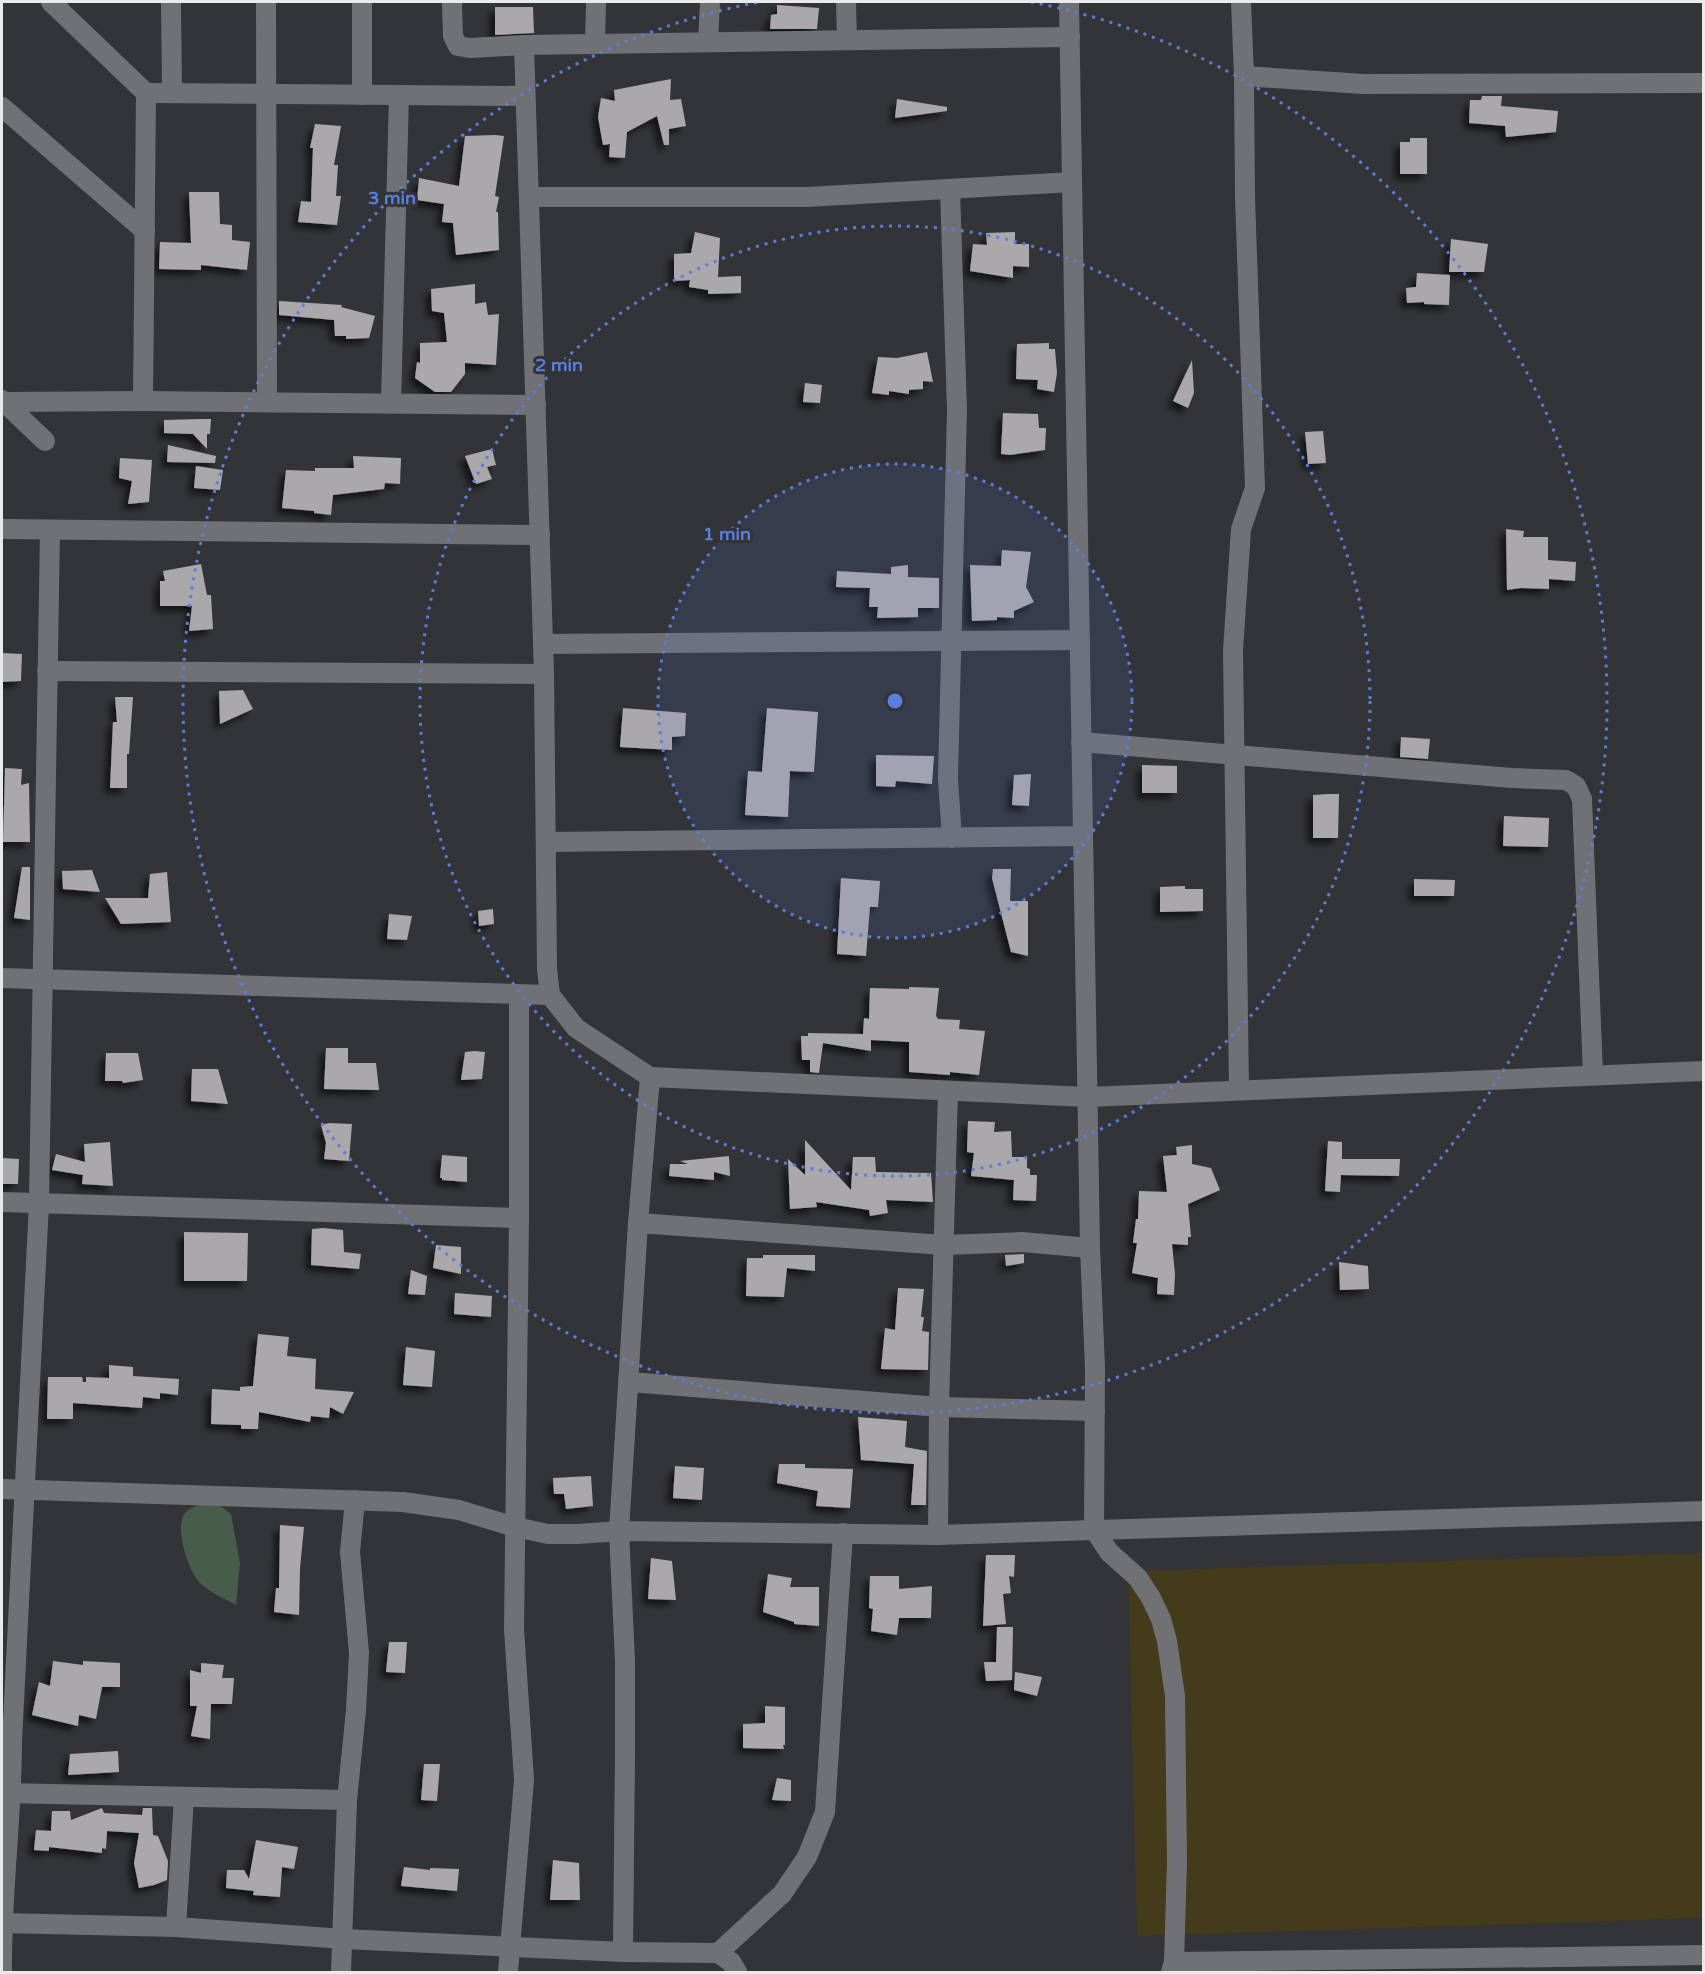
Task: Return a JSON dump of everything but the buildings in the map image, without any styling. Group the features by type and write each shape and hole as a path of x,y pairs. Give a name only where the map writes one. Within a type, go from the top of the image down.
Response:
{"street":[{"path":"51,2 146,93 525,96"},
{"path":"171,2 172,93"},
{"path":"266,2 267,402"},
{"path":"362,2 362,95"},
{"path":"452,2 453,36 458,46 470,48 524,45 1070,37"},
{"path":"595,44 596,2"},
{"path":"708,42 710,2"},
{"path":"846,2 847,40"},
{"path":"1069,2 1090,1248 1095,1411 1094,1529 1109,1552 1138,1578 1161,1619 1167,1641 1175,1696 1177,1862 1173,1967 1704,1955"},
{"path":"1239,1090 1233,651 1241,529 1255,488 1241,2"},
{"path":"524,45 544,674 547,969 550,995 576,1028 650,1077 1088,1097 1704,1071"},
{"path":"1244,76 1364,84 1704,83"},
{"path":"143,401 146,93"},
{"path":"392,403 399,95"},
{"path":"2,107 145,231"},
{"path":"529,197 807,197 1072,182"},
{"path":"950,189 957,410 948,779 952,838"},
{"path":"3,401 536,405"},
{"path":"3,401 45,441"},
{"path":"2,529 540,535"},
{"path":"2,1972 7,1793 12,1741 39,1203 50,530"},
{"path":"543,644 1080,640"},
{"path":"47,671 544,674"},
{"path":"1082,742 1512,778 1566,780 1576,786 1582,800 1593,1075"},
{"path":"546,842 1083,836"},
{"path":"2,978 550,995"},
{"path":"508,1972 524,1780 514,1629 519,995"},
{"path":"623,1952 626,1753 619,1531 630,1382 638,1223 650,1077"},
{"path":"938,1535 939,1407 948,1091"},
{"path":"2,1202 519,1218"},
{"path":"638,1223 944,1245 1022,1242 1090,1248"},
{"path":"630,1382 939,1407 1095,1411"},
{"path":"2,1489 403,1502 459,1510 515,1527 548,1534 619,1531 938,1535 1704,1511"},
{"path":"341,1972 344,1939 347,1800 359,1653 350,1552 355,1500"},
{"path":"718,1953 782,1894 807,1857 825,1812 843,1533"},
{"path":"7,1793 347,1800"},
{"path":"176,1927 184,1798"},
{"path":"2,1923 176,1927 344,1939 623,1952 718,1953 731,1962 737,1972"}],"green space":[{"path":"205,1504 219,1505 231,1514 240,1563 236,1605 200,1583 187,1559 182,1538 182,1520 189,1509"}],"sand":[{"path":"1703,1553 1703,1918 1137,1936 1128,1571"}]}
